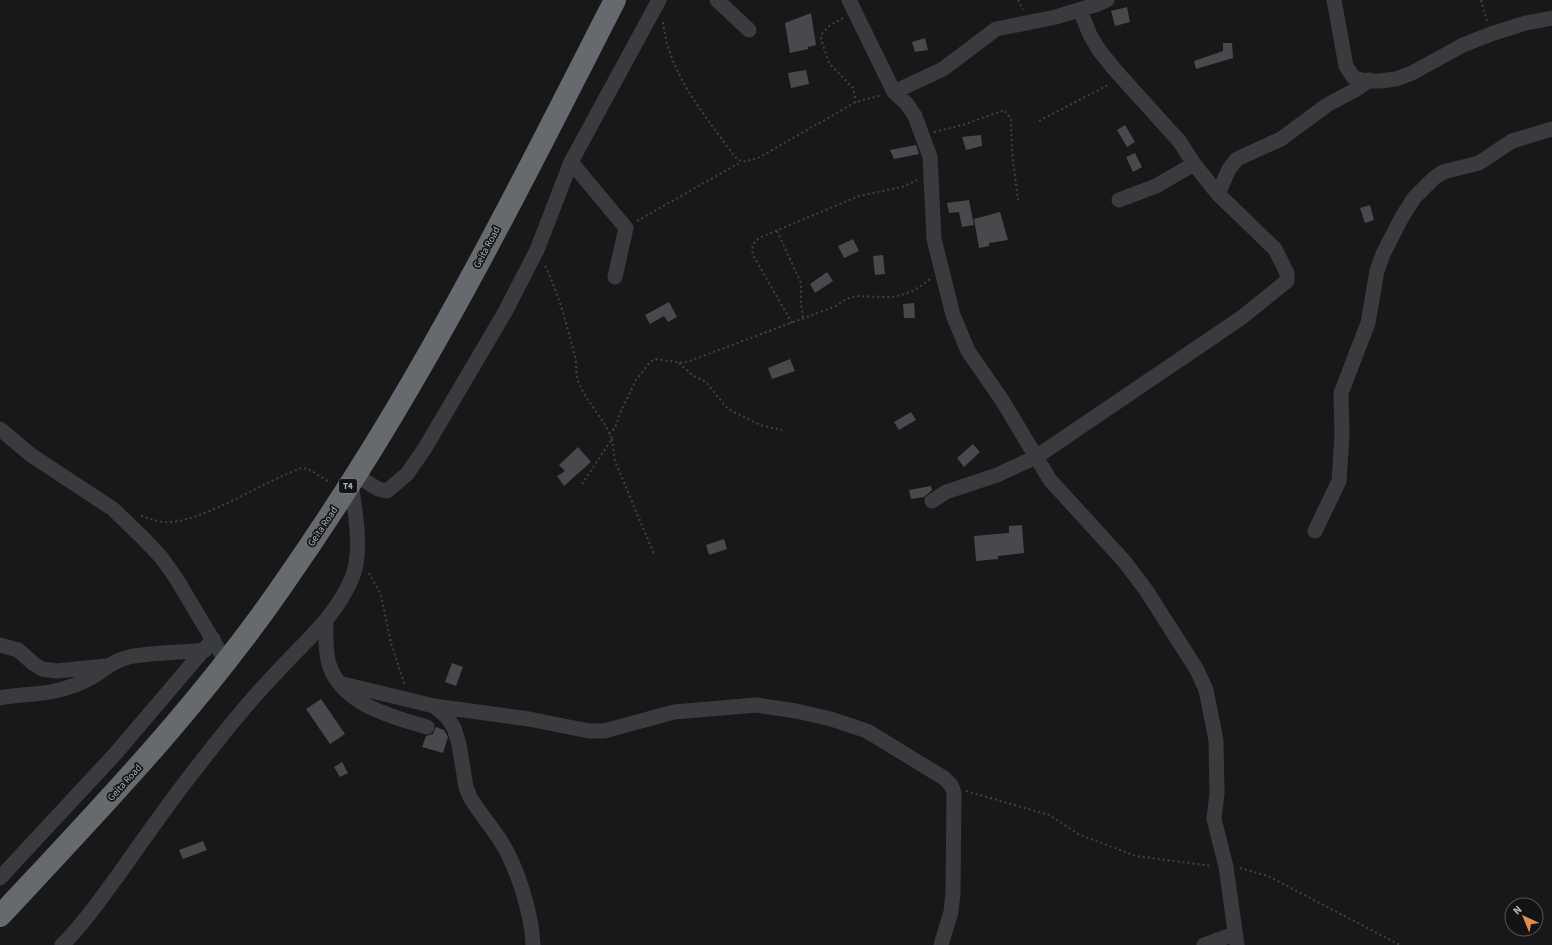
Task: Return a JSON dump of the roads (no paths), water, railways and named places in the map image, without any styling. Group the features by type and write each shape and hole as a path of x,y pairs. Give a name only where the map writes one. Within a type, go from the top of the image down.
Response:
{"highway":[{"name":"Geita Road","path":"0,916 132,775 226,662 282,586 353,479 412,382 534,159 615,0"}],"street":[{"path":"62,945 91,912 172,800 233,722 277,672 326,621 352,579 356,569 357,558 353,479 386,491 407,474 425,448 470,372 537,250 571,162 659,0"},
{"path":"716,0 749,30"},
{"path":"894,92 934,75 996,29 1080,10 1107,0"},
{"path":"1334,0 1346,66 1353,77 1362,80 1380,81 1396,79 1412,73 1463,45 1491,34 1526,23 1552,18"},
{"path":"852,6 894,92 906,103 915,116 924,136 930,157 932,176 934,239 953,316 968,351 1002,400 1055,486 1124,561 1146,590 1197,670 1206,690 1216,740 1217,793 1214,819 1226,867 1235,939 1204,945"},
{"path":"932,501 946,492 997,476 1036,457 1241,318 1287,281 1287,273 1275,249 1218,194 1194,164 1180,142 1099,50 1090,35 1080,10"},
{"path":"1218,194 1229,168 1238,159 1281,139 1327,105 1357,89 1369,80"},
{"path":"1315,531 1339,481 1342,435 1341,393 1368,323 1377,271 1383,254 1402,217 1414,198 1434,178 1443,172 1479,163 1512,141 1552,129"},
{"path":"571,162 626,228 616,276"},
{"path":"1119,200 1156,186 1194,164"},
{"path":"0,429 31,455 113,509 161,557 209,645 226,662"},
{"path":"326,621 328,662 332,672 349,694 366,705 398,719 427,727"},
{"path":"0,645 18,650 42,669 57,671 106,666 128,658 142,655 188,653 209,645"},
{"path":"0,878 111,759 209,645"},
{"path":"0,698 16,694 44,694 65,689 92,677 106,666"},
{"path":"340,683 434,706 521,718 589,731 604,731 674,712 756,705 796,711 831,719 867,731 944,778 951,785 954,793 953,892 951,912 941,945"},
{"path":"434,706 452,722 459,744 466,787 470,797 508,854 524,896 530,919 533,945"}]}
